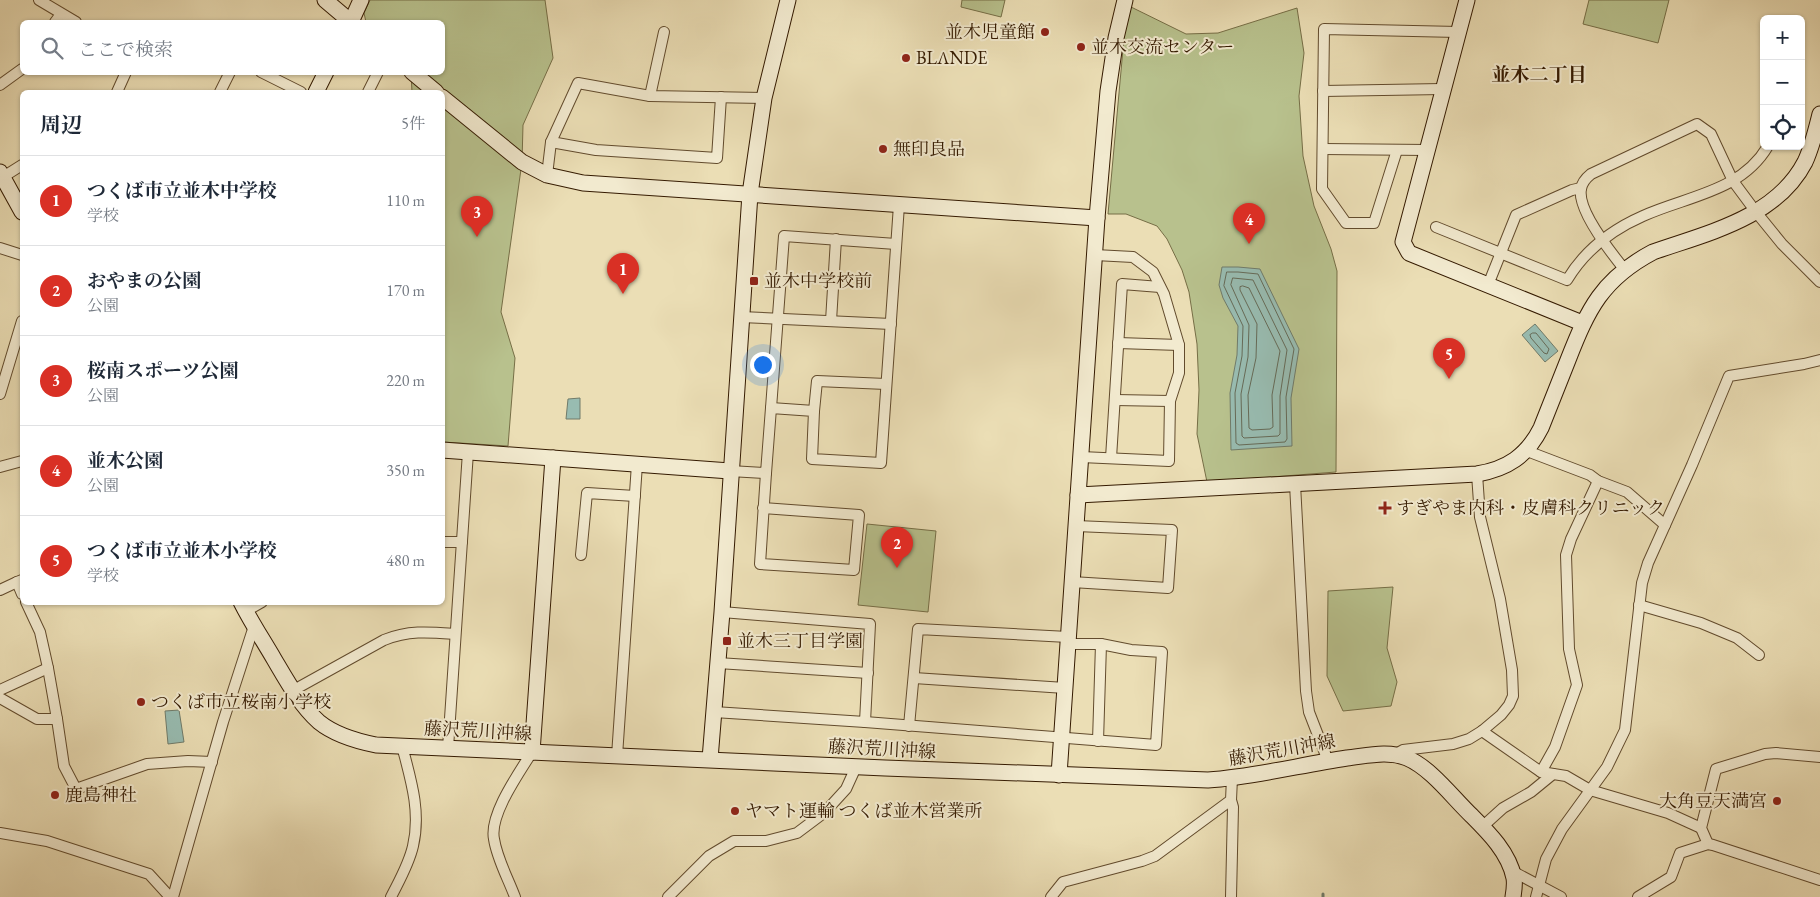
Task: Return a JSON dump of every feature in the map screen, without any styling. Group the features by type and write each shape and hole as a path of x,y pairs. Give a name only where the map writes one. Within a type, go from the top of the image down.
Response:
{"street":[{"path":"39,0 58,18"},
{"path":"325,0 349,20"},
{"path":"352,20 361,0"},
{"path":"1059,775 1097,218 1108,91 1116,38 1125,0"},
{"path":"1467,0 1403,237 1405,248 1409,253 1582,323"},
{"path":"710,759 722,612 750,194 764,98 785,1"},
{"path":"1396,150 1374,223 1346,223 1322,189 1324,29 1458,32"},
{"path":"650,96 664,32"},
{"path":"0,85 20,70"},
{"path":"118,90 125,75"},
{"path":"221,90 228,75"},
{"path":"266,75 297,90"},
{"path":"317,90 324,75"},
{"path":"369,90 376,75"},
{"path":"416,75 434,90"},
{"path":"547,175 551,142 578,83 650,96 764,98"},
{"path":"1323,91 1442,89"},
{"path":"551,142 596,150 717,158 721,97"},
{"path":"445,100 522,162 547,175 583,183 1097,218"},
{"path":"1078,495 1477,474 1504,467 1518,459 1535,440 1582,323 1603,290 1625,270 1653,252 1721,228 1756,212 1772,201 1787,186 1816,142 1820,114"},
{"path":"1625,270 1601,240 1580,196 1584,180 1591,174 1697,124 1711,134 1733,181 1756,212 1782,244 1820,282"},
{"path":"1322,149 1427,150"},
{"path":"1436,227 1567,280 1581,259 1601,240 1624,225 1643,216 1714,190 1733,181 1754,165 1765,150"},
{"path":"20,166 1,174 20,208"},
{"path":"1488,285 1516,215 1572,190 1581,188"},
{"path":"886,384 817,381 812,459 880,463 891,324 899,205"},
{"path":"763,508 859,515 854,570 760,564 763,508 784,236 896,244"},
{"path":"831,321 836,239"},
{"path":"0,248 20,254"},
{"path":"1081,457 1169,461 1170,402 1179,373 1178,345 1160,287 1153,272 1133,257 1095,255"},
{"path":"1111,458 1122,284 1160,287"},
{"path":"741,317 891,324"},
{"path":"0,394 20,328"},
{"path":"1118,343 1178,345"},
{"path":"1536,897 1546,859 1562,828 1607,767 1625,730 1642,583 1648,563 1729,376 1820,360"},
{"path":"1114,400 1170,402"},
{"path":"771,408 814,411"},
{"path":"445,450 766,474"},
{"path":"1527,451 1590,475 1598,481 1627,492 1665,526"},
{"path":"448,748 468,452"},
{"path":"515,897 497,851 493,831 499,809 532,752 553,458"},
{"path":"0,467 20,462"},
{"path":"618,756 637,464"},
{"path":"1395,754 1403,750 1453,744 1469,740 1482,732 1501,715 1513,696 1512,670 1500,599 1480,517 1477,474"},
{"path":"1541,772 1555,747 1577,685 1569,649 1566,555 1571,539 1598,481"},
{"path":"1295,484 1306,691 1309,712 1328,761"},
{"path":"581,555 587,493 635,496"},
{"path":"1072,582 1168,588 1172,530 1076,526"},
{"path":"445,542 462,542"},
{"path":"0,590 20,581"},
{"path":"27,605 40,632 48,668 64,766 76,788 147,764 188,761 212,762"},
{"path":"1639,606 1701,623 1736,638 1758,655"},
{"name":"藤沢荒川沖線","path":"243,607 292,691 320,723 357,741 402,746 856,767 1208,780 1232,778 1378,754 1395,754 1406,758 1423,769 1482,827 1502,850 1512,871 1514,880 1513,897"},
{"path":"722,612 870,624 865,722"},
{"path":"0,833 47,841 149,874 171,897 254,626"},
{"path":"714,712 1156,745 1162,652 1131,650 1101,644 918,629 910,726"},
{"path":"292,691 396,635 413,632 456,634"},
{"path":"1098,740 1101,644"},
{"path":"718,663 868,673"},
{"path":"0,690 48,668"},
{"path":"914,678 1065,688"},
{"path":"0,698 37,719 57,719"},
{"path":"1482,732 1541,772 1566,776 1590,790 1668,813 1701,828"},
{"path":"392,897 413,847 417,817 415,793 402,746"},
{"path":"1708,844 1701,828 1716,769 1770,753 1820,757"},
{"path":"668,897 709,856 734,841 766,841 797,833 824,812 846,789 856,767"},
{"path":"1482,827 1503,808 1531,792 1553,774"},
{"path":"1231,897 1232,778"},
{"path":"1051,897 1064,882 1142,862 1155,856 1231,800"},
{"path":"1638,897 1671,877 1680,853 1708,844 1820,880"},
{"path":"1512,871 1561,897"}],"green space":[{"path":"370,0 545,0 553,58 523,125 522,162 501,312 515,358 508,446 445,442 445,90 412,90 411,75 445,75 445,20 366,20 364,13"},
{"path":"962,0 1005,0 1001,17 961,7"},
{"path":"1589,0 1669,0 1658,43 1583,24"},
{"path":"1127,5 1186,34 1218,33 1297,8 1304,53 1299,96 1303,156 1314,206 1331,249 1337,271 1336,472 1207,482 1197,434 1199,390 1197,344 1189,292 1182,270 1167,239 1157,226 1126,214 1108,214"},
{"path":"867,524 936,531 928,612 858,605"},
{"path":"1393,587 1387,648 1397,682 1391,706 1343,711 1327,676 1328,591"}],"water":[{"path":"1222,267 1260,269 1299,349 1291,398 1292,446 1231,450 1230,393 1237,355 1238,326 1223,298 1219,285"},
{"path":"1535,324 1558,351 1545,362 1522,335"},
{"path":"580,398 580,419 566,419 568,399"},
{"path":"179,710 184,742 168,744 165,711"}],"place":[{"name":"並木児童館","path":"1045,32"},
{"name":"並木交流センター","path":"1081,47"},
{"name":"BLΛNDE","path":"906,58"},
{"name":"無印良品","path":"883,149"},
{"name":"桜南スポーツ公園","path":"477,237"},
{"name":"並木公園","path":"1249,244"},
{"name":"並木中学校前","path":"754,281"},
{"name":"つくば市立並木中学校","path":"623,294"},
{"name":"つくば市立並木小学校","path":"1449,379"},
{"name":"すぎやま内科・皮膚科クリニック","path":"1385,508"},
{"name":"おやまの公園","path":"897,568"},
{"name":"並木三丁目学園","path":"727,641"},
{"name":"つくば市立桜南小学校","path":"141,702"},
{"name":"鹿島神社","path":"55,795"},
{"name":"大角豆天満宮","path":"1777,801"},
{"name":"ヤマト運輸 つくば並木営業所","path":"735,811"}],"district":[{"name":"並木二丁目","path":"1539,74"}]}
